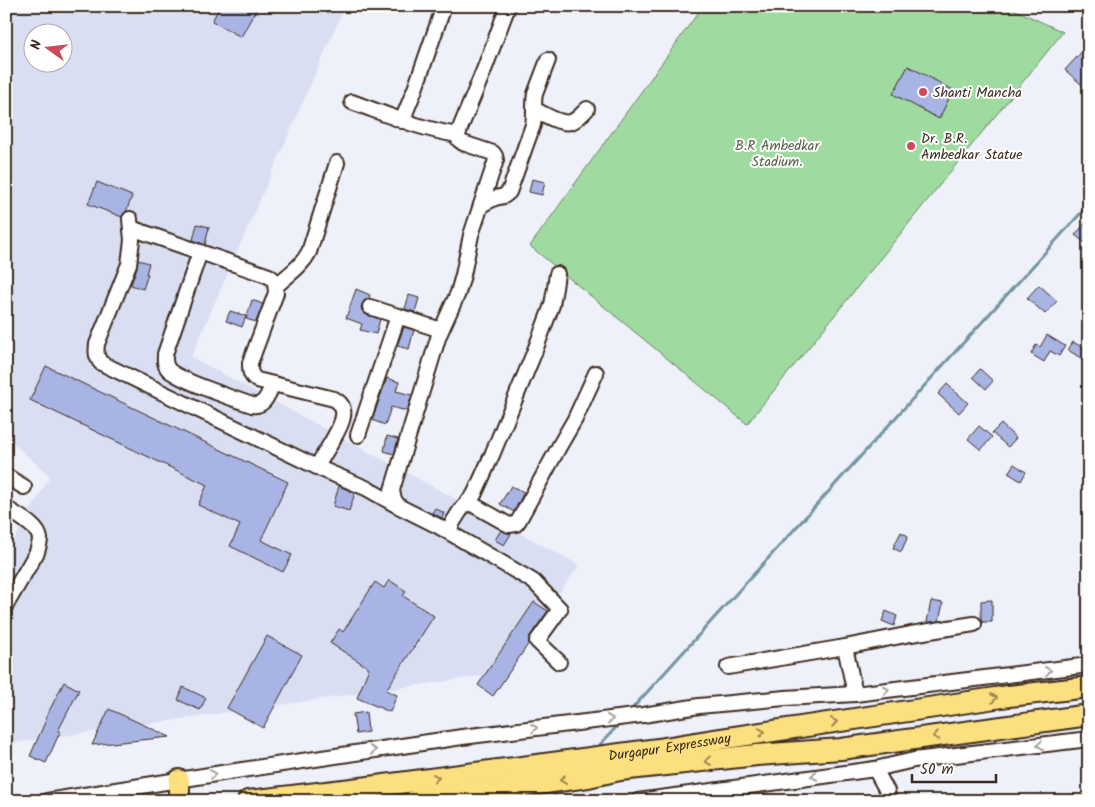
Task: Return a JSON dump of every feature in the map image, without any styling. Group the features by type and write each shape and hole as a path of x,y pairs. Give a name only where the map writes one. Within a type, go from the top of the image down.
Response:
{"highway":[{"name":"Durgapur Expressway","path":"248,801 658,749 1010,696 1089,687"},
{"name":"Durgapur Expressway","path":"414,801 588,777 620,770 757,755 841,749 1089,715"},
{"path":"178,780 179,801"}],"street":[{"path":"402,121 416,89 444,6"},
{"path":"396,504 392,490 441,330 458,293 472,235 496,160 493,154 463,143 459,140 458,135 508,6"},
{"path":"481,206 509,192 533,124 535,94 548,60"},
{"path":"352,102 402,121 438,132 458,135"},
{"path":"534,109 565,123 574,121 587,109"},
{"path":"276,286 306,259 337,163"},
{"path":"317,467 342,423 343,409 340,402 254,378 250,371 250,364 276,292 275,281 269,276 200,252 130,224 131,252 129,264 97,344 97,358 101,363 317,467 366,488 400,508 449,532 534,582 560,609 537,641 559,662"},
{"path":"200,252 165,354 166,365 172,373 252,406 258,406 263,403 274,384"},
{"path":"449,532 458,514 479,486 552,305 557,274"},
{"path":"370,307 441,330"},
{"path":"358,435 398,316"},
{"path":"468,502 509,524 516,524 575,419 596,373"},
{"path":"6,476 24,487"},
{"path":"6,508 34,527 40,542 37,552 6,605"},
{"path":"728,667 974,624"},
{"path":"845,647 855,694"},
{"path":"47,801 443,740 643,715 699,706 855,694 1089,666"},
{"path":"638,801 715,795 876,769 914,760 1089,739"},
{"path":"876,769 887,791 889,801"}],"shaded area":[{"path":"6,6 345,6 191,357 579,565 503,673 6,744 6,554 50,476 6,437"}],"green space":[{"name":"B.R Ambedkar Stadium.","path":"703,6 1007,6 1063,32 747,424 530,246"}],"building":[{"path":"220,6 258,6 241,37 212,21"},
{"path":"1089,44 1089,91 1065,70"},
{"name":"Shanti Mancha","path":"908,66 953,90 939,119 893,94"},
{"path":"532,179 545,182 542,195 529,192"},
{"path":"97,182 132,196 122,217 88,204"},
{"path":"1089,219 1089,246 1075,235"},
{"path":"197,224 209,227 205,245 193,240"},
{"path":"138,260 149,263 143,289 131,285"},
{"path":"1039,285 1057,301 1045,314 1027,298"},
{"path":"356,289 370,295 364,301 361,308 367,315 380,319 376,334 360,330 362,324 346,318"},
{"path":"409,295 419,298 415,312 405,309"},
{"path":"252,300 263,304 256,322 246,319"},
{"path":"230,311 246,316 242,327 226,321"},
{"path":"404,327 414,330 409,349 397,346"},
{"path":"1047,335 1065,346 1059,356 1050,351 1044,362 1031,354 1036,345 1040,347"},
{"path":"1073,342 1089,351 1084,360 1068,350"},
{"path":"46,366 288,482 261,540 292,555 283,572 230,546 240,525 198,505 207,485 30,400"},
{"path":"980,369 993,381 986,389 973,377"},
{"path":"387,378 399,382 396,391 412,395 407,411 391,407 385,425 372,420"},
{"path":"947,384 968,403 959,413 938,394"},
{"path":"1001,424 1016,438 1008,447 992,433"},
{"path":"979,426 992,437 981,450 968,439"},
{"path":"387,436 398,439 394,454 384,451"},
{"path":"1014,464 1026,472 1021,481 1008,473"},
{"path":"339,486 355,493 349,511 333,506"},
{"path":"511,486 524,492 514,512 500,504"},
{"path":"435,508 444,513 442,518 432,513"},
{"path":"501,530 511,534 504,545 495,540"},
{"path":"901,532 908,536 901,552 893,548"},
{"path":"389,580 406,591 403,596 434,616 386,690 397,695 390,712 357,698 369,668 330,643 339,629 343,632 375,582 384,588"},
{"path":"992,600 992,622 982,622 981,601"},
{"path":"931,601 943,603 939,621 927,622"},
{"path":"534,602 548,611 530,636 529,643 493,696 478,685"},
{"path":"886,611 897,616 894,626 882,621"},
{"path":"267,636 302,655 263,728 227,708"},
{"path":"64,682 79,690 58,731 60,732 46,763 30,756 45,719"},
{"path":"183,687 206,698 200,710 178,700"},
{"path":"109,709 170,737 92,745"},
{"path":"366,712 368,732 356,734 353,714"}],"waterway":[{"path":"630,711 1089,204"},
{"path":"597,748 620,723"},
{"path":"550,801 561,788"}],"place":[{"name":"Shanti Mancha","path":"923,92"},
{"name":"Dr. B.R. Ambedkar Statue","path":"911,146"}]}
